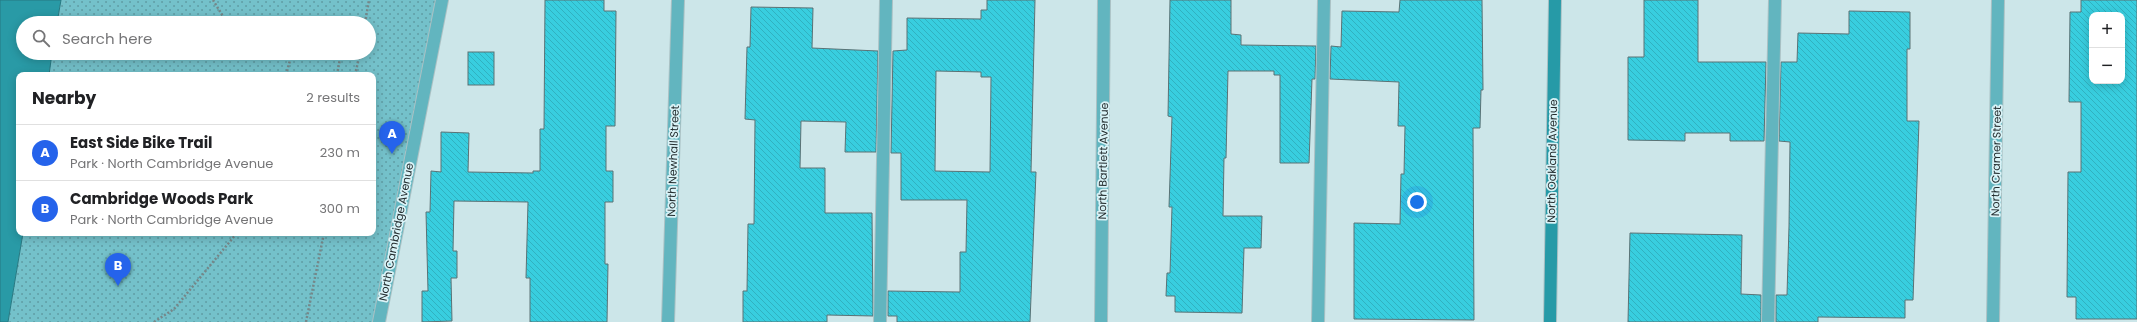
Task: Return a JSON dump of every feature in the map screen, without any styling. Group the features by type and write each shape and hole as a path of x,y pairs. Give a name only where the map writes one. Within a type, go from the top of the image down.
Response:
{"main road":[{"name":"North Oakland Avenue","path":"1550,322 1555,0"}],"street":[{"name":"North Cambridge Avenue","path":"379,322 442,0"},
{"name":"North Newhall Street","path":"668,322 678,0"},
{"path":"880,322 886,0"},
{"name":"North Bartlett Avenue","path":"1101,322 1104,0"},
{"path":"1318,322 1324,0"},
{"path":"1768,322 1775,0"},
{"name":"North Cramer Street","path":"1993,322 1998,0"}],"path":[{"path":"213,0 223,16"},
{"path":"366,16 369,0"},
{"path":"287,72 290,60"},
{"path":"338,72 340,60"},
{"path":"356,72 358,60"},
{"path":"154,322 174,309 235,236"},
{"path":"306,322 323,236"}],"shaded area":[{"path":"0,0 61,0 58,16 16,16 16,60 51,60 49,72 16,72 16,236 22,236 8,322 0,322"},
{"path":"61,0 443,0 375,322 8,322 22,236 376,236 376,72 49,72 51,60 376,60 376,16 58,16"}],"building":[{"path":"545,0 604,0 604,11 616,11 615,126 606,126 606,171 613,171 613,202 605,202 605,264 608,264 607,322 530,322 530,278 526,278 528,202 454,201 453,251 457,251 457,278 451,278 452,321 422,322 422,291 428,291 426,212 430,212 431,171 441,172 441,132 469,133 468,172 533,173 533,171 540,171 540,129 544,129"},
{"path":"987,0 1035,0 1031,172 1036,172 1030,322 897,322 897,316 888,316 888,291 960,292 960,252 966,252 967,200 901,200 901,153 891,153 893,51 907,50 907,18 981,19 981,10 987,10","holes":["936,71 981,72 981,77 991,77 990,172 935,171"]},
{"path":"1170,0 1231,0 1231,34 1241,35 1241,45 1316,46 1315,79 1312,79 1309,163 1280,163 1280,75 1274,75 1274,71 1228,71 1223,216 1262,216 1261,248 1244,248 1242,313 1175,312 1175,296 1166,296 1167,273 1170,273 1172,207 1169,207 1172,117 1168,116"},
{"path":"1400,0 1482,0 1483,90 1481,90 1480,128 1473,128 1474,320 1354,319 1354,223 1400,224 1401,174 1404,174 1405,126 1398,126 1399,82 1330,79 1331,46 1341,47 1342,11 1399,12"},
{"path":"1644,0 1698,0 1698,62 1766,62 1764,141 1730,141 1730,133 1685,133 1685,141 1628,140 1628,57 1644,57"},
{"path":"2081,0 2137,0 2137,319 2076,319 2076,297 2067,297 2068,172 2081,172 2081,102 2069,102 2070,12 2081,12"},
{"path":"751,7 813,8 812,48 878,51 876,152 845,152 846,122 801,121 800,168 825,168 825,213 872,213 873,316 827,315 827,322 743,322 743,291 747,291 748,224 754,224 755,120 745,119 747,47 750,47"},
{"path":"1849,11 1910,12 1910,49 1907,49 1907,121 1919,121 1913,300 1905,300 1905,318 1818,317 1818,322 1776,322 1776,295 1787,295 1789,226 1790,142 1779,141 1781,62 1797,62 1798,33 1849,34"},
{"path":"468,52 494,52 494,85 468,85"},
{"path":"1630,233 1742,235 1741,294 1761,295 1761,322 1628,322"}],"place":[{"name":"East Side Bike Trail","path":"392,154"},
{"name":"Cambridge Woods Park","path":"118,286"}]}
